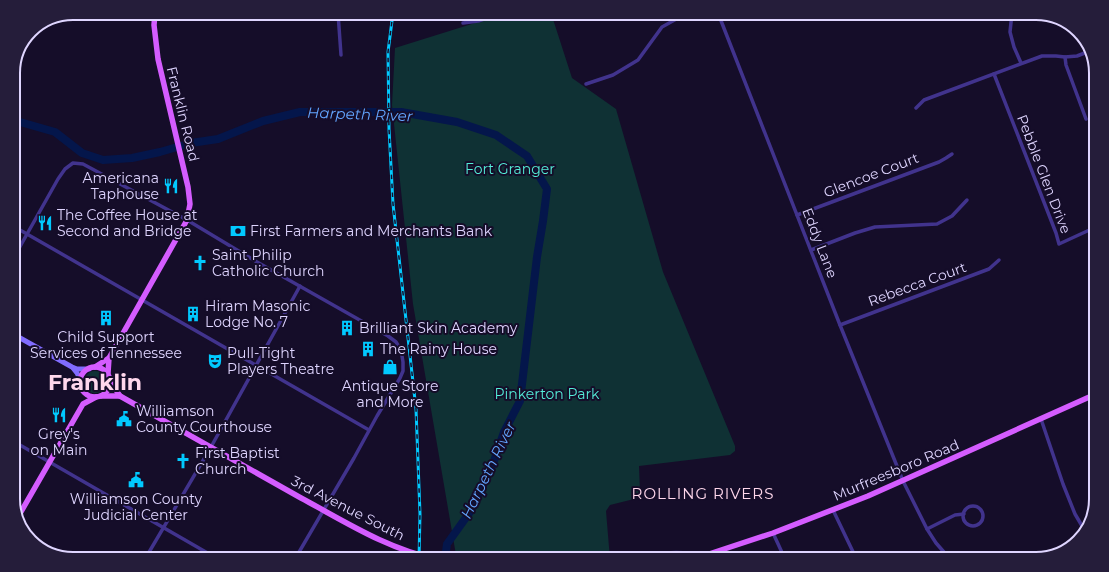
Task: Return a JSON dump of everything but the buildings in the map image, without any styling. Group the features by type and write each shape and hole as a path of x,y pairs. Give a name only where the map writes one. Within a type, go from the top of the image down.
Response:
{"main road":[{"name":"Franklin Road","path":"154,20 158,59 184,170 190,204 187,220"},
{"path":"20,338 77,369 89,369 96,367 109,358 187,220"},
{"path":"83,404 107,391 110,381 108,373 109,358"},
{"path":"22,511 83,404 83,389 81,381 72,367"},
{"path":"96,367 103,369 108,373"},
{"path":"81,381 83,374 89,369"},
{"name":"3rd Avenue South","path":"110,381 120,396 323,510 392,547 408,552"},
{"path":"83,389 88,395 97,396"},
{"name":"3rd Avenue South","path":"97,396 120,396"},
{"name":"Murfreesboro Road","path":"714,552 773,533 833,510 903,481 1089,397"}],"street":[{"path":"338,20 341,55"},
{"path":"463,23 481,20"},
{"path":"586,84 613,75 638,60 662,27 674,20"},
{"name":"Eddy Lane","path":"721,20 840,325 903,481 927,529 944,552"},
{"path":"1011,20 1010,32 1014,47 1021,63"},
{"path":"916,108 924,100 1042,56 1056,56 1065,58 1085,53"},
{"path":"1065,58 1086,119"},
{"name":"Pebble Glen Drive","path":"994,74 1059,244 1089,230"},
{"name":"Glencoe Court","path":"797,215 939,162 952,154"},
{"path":"20,246 65,169 73,163 83,164 187,220 251,259 388,336 396,342 401,350 403,362 403,371 400,378 299,552"},
{"path":"811,250 855,232 875,227 937,224 952,216 967,200"},
{"path":"20,230 143,299 369,430"},
{"name":"Rebecca Court","path":"840,325 989,269 999,260"},
{"path":"149,552 211,446 300,286"},
{"path":"1041,419 1063,484 1075,514 1082,525"},
{"path":"20,445 206,552"},
{"path":"969,507 977,507 983,513 982,519 975,525 969,525 964,520 964,514 969,507"},
{"path":"833,510 853,552"},
{"path":"927,529 955,515 962,513 964,514"},
{"path":"773,533 781,552"}],"green space":[{"path":"485,20 553,20 572,78 616,109 663,272 735,446 735,451 730,455 639,466 640,492 638,498 610,505 606,511 609,552 455,552 413,304 392,105 395,48"},
{"path":"91,371 99,371 106,378 106,386 99,393 91,393 84,386 84,378"}],"waterway":[{"name":"Harpeth River","path":"20,122 55,132 82,153 103,160 132,158 191,143 218,139 263,121 300,112 401,112 457,122 496,135 527,156 547,189 537,257 520,401 504,432 493,464 470,512 447,544 446,552"}],"railway":[{"path":"392,20 388,52 389,129 393,204 416,409 420,514 419,552"}],"place":[{"name":"Americana Taphouse","path":"171,186"},
{"name":"The Coffee House at Second and Bridge","path":"45,223"},
{"name":"First Farmers and Merchants Bank","path":"238,231"},
{"name":"Saint Philip Catholic Church","path":"200,263"},
{"name":"Hiram Masonic Lodge No. 7","path":"193,314"},
{"name":"Child Support Services of Tennessee","path":"106,318"},
{"name":"Brilliant Skin Academy","path":"347,328"},
{"name":"The Rainy House","path":"368,349"},
{"name":"Pull-Tight Players Theatre","path":"215,361"},
{"name":"Antique Store and More","path":"390,367"},
{"name":"Grey's on Main","path":"59,415"},
{"name":"Williamson County Courthouse","path":"124,419"},
{"name":"First Baptist Church","path":"183,461"},
{"name":"Williamson County Judicial Center","path":"136,480"}],"district":[{"name":"Franklin","path":"95,382"},
{"name":"ROLLING RIVERS","path":"703,493"}],"park label":[{"name":"Fort Granger","path":"510,169"},
{"name":"Pinkerton Park","path":"547,394"}]}
